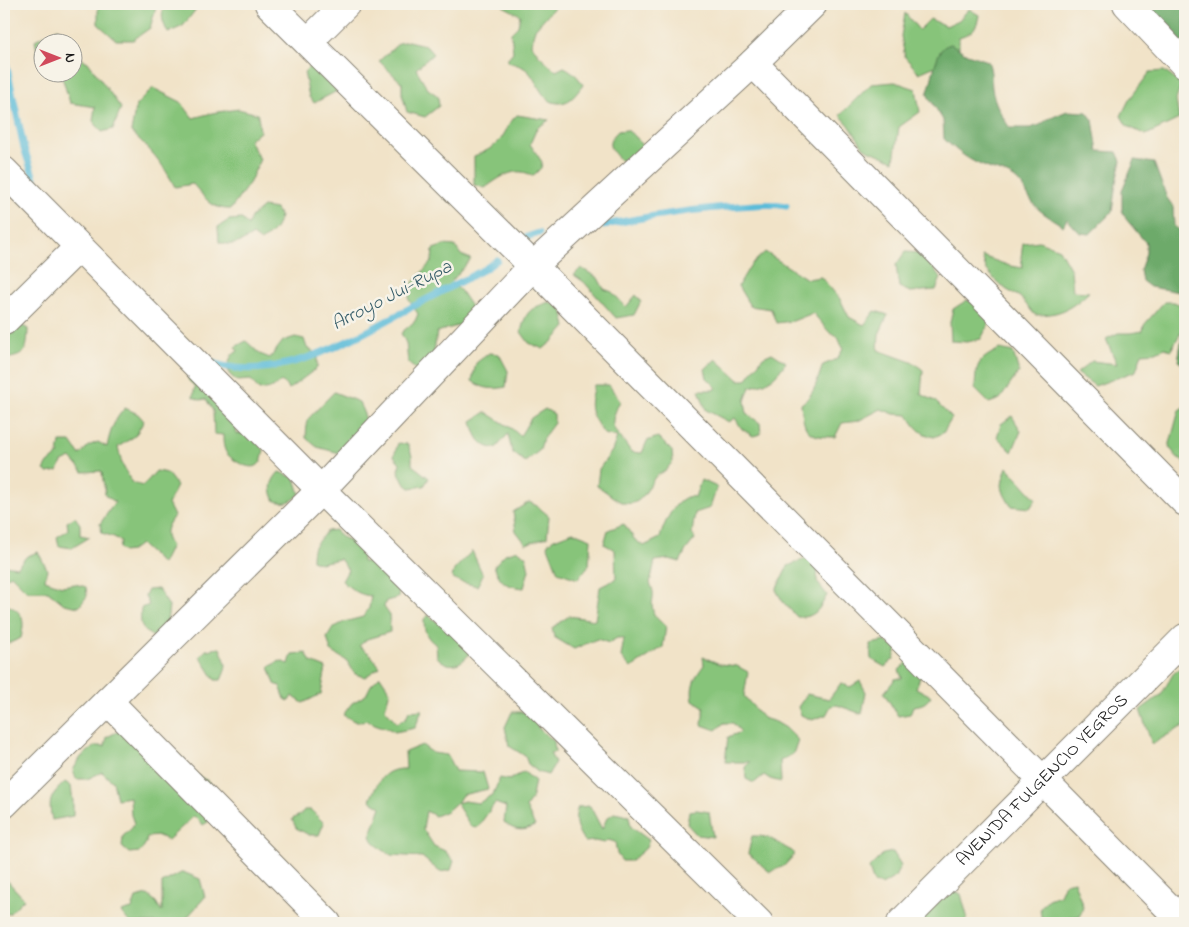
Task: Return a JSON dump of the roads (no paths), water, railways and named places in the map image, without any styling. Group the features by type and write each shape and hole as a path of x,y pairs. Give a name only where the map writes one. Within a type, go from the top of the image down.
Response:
{"street":[{"path":"269,4 534,266 1184,923"},
{"path":"308,42 346,4"},
{"path":"4,804 322,490 534,266 753,63 812,4"},
{"path":"1127,4 1185,65"},
{"path":"753,63 1185,502"},
{"path":"4,171 322,490 760,923"},
{"path":"4,321 79,247"},
{"name":"AVENIDA FULGENCIO YEGROS","path":"901,923 1185,638"},
{"path":"108,701 327,923"}],"waterway":[{"name":"Arroyo Jui-Rupa","path":"4,54 24,148 38,190"},
{"name":"Arroyo Jui-Rupa","path":"605,225 705,209 763,204 786,206"},
{"name":"Arroyo Jui-Rupa","path":"524,238 539,233"},
{"name":"Arroyo Jui-Rupa","path":"207,361 232,368 258,368 285,364 312,356 364,333 485,269 497,260"}]}
